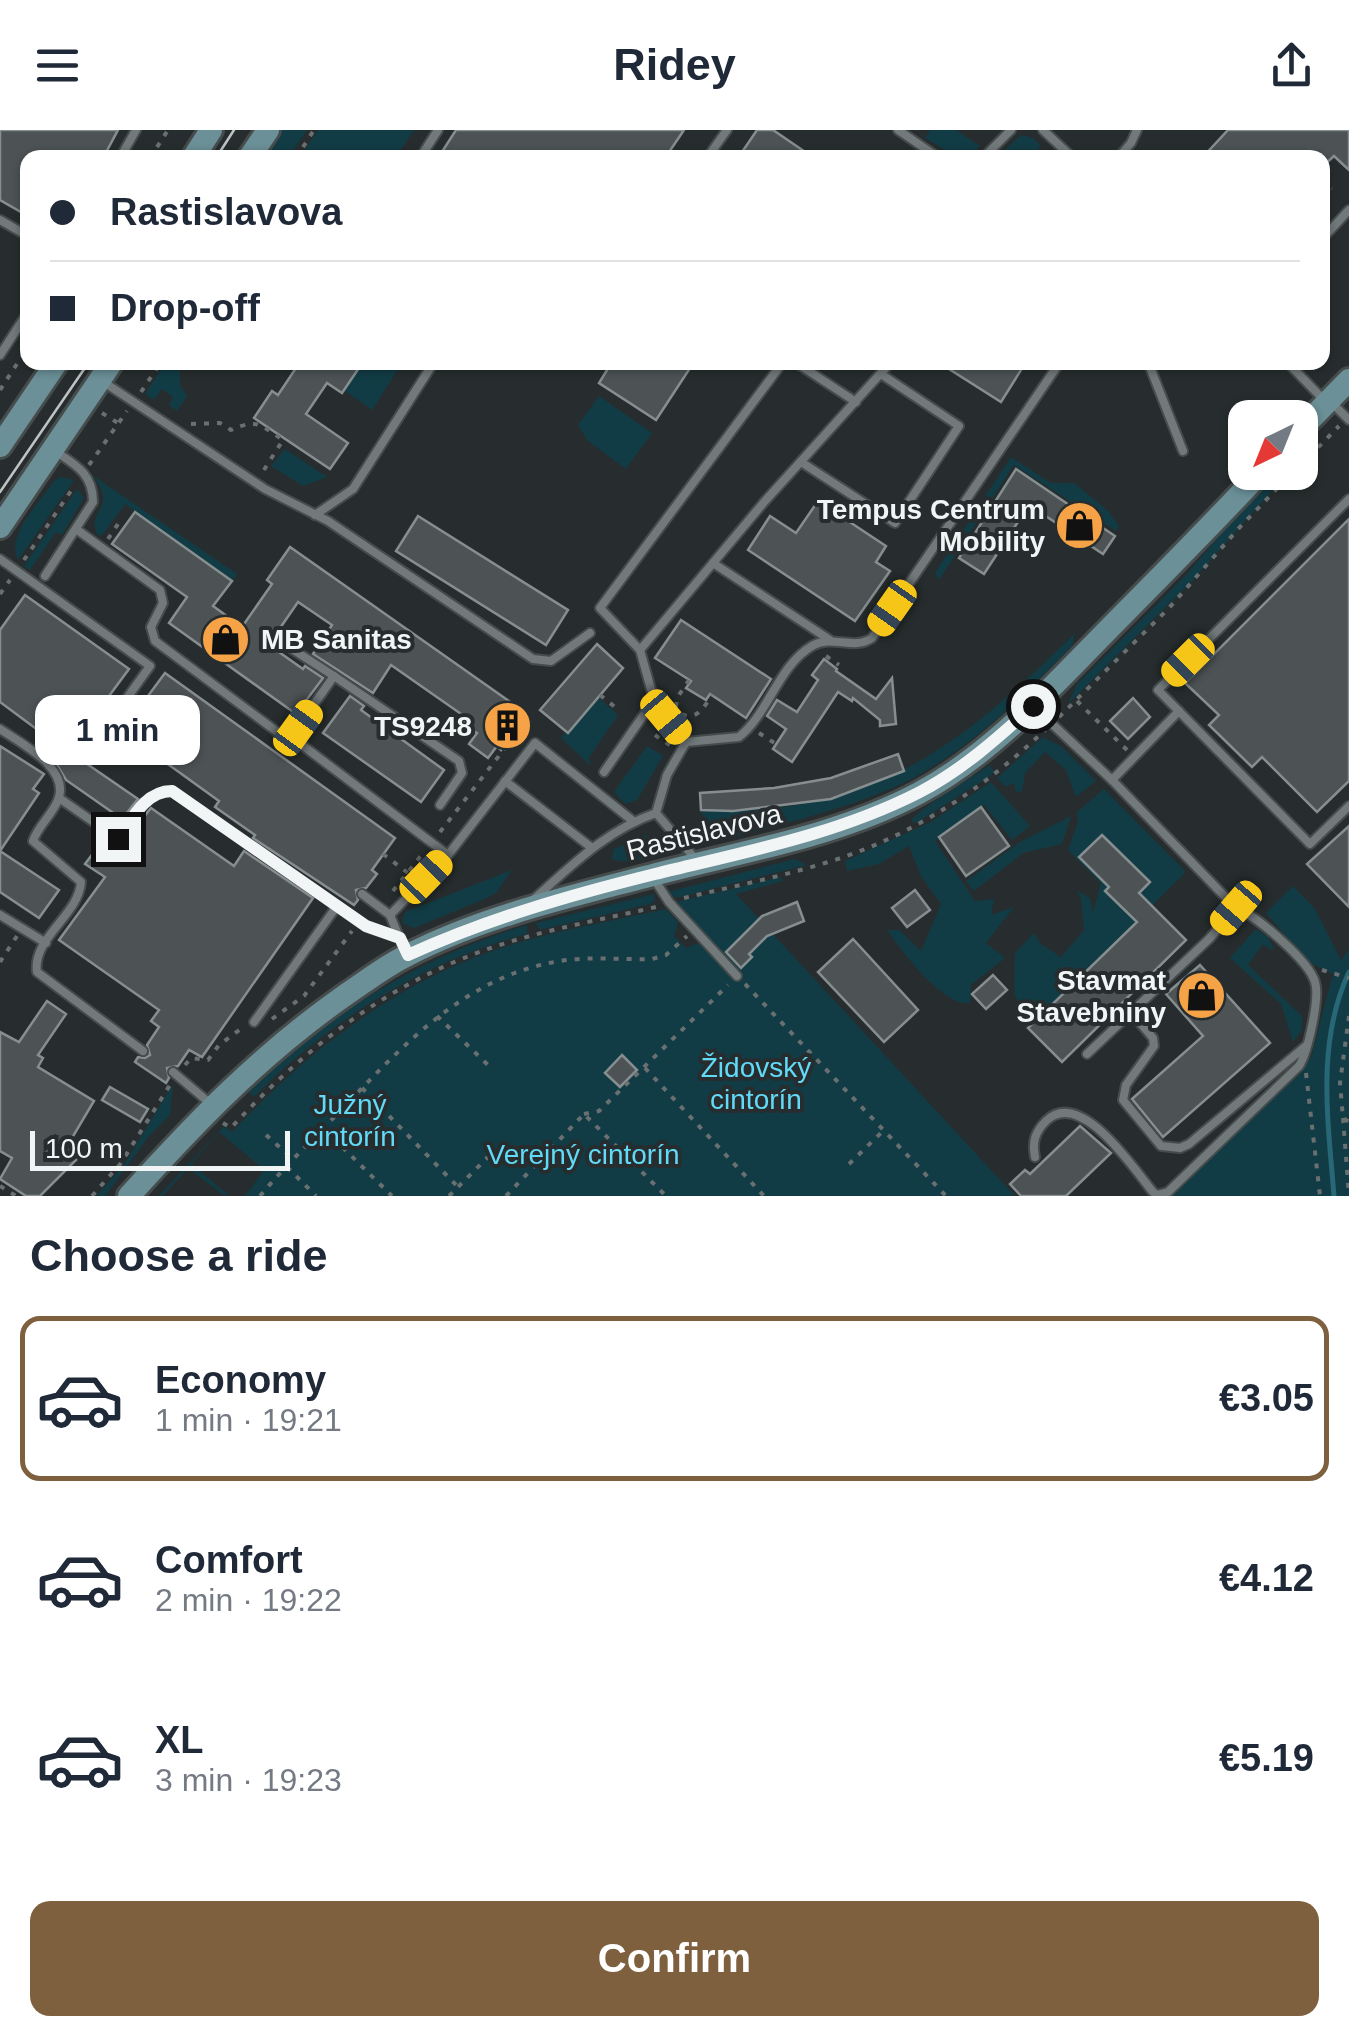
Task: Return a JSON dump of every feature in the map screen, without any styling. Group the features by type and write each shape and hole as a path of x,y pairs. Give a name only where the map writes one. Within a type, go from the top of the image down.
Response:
{"street":[{"path":"0,446 52,370"},
{"path":"0,527 106,371"},
{"path":"1318,411 1349,380"},
{"name":"Rastislavova","path":"128,1196 212,1105 291,1034 404,946 651,875 806,838 920,792 965,763 1033,706 1243,490"}],"lane":[{"path":"898,130 927,150"},
{"path":"992,150 1011,130"},
{"path":"1043,130 1064,150"},
{"path":"1125,150 1137,130"},
{"path":"1131,144 1132,150"},
{"path":"1330,230 1349,210"},
{"path":"0,355 20,324"},
{"path":"315,515 354,489 429,370"},
{"path":"686,742 654,700 640,650 600,608 777,370"},
{"path":"804,370 856,402"},
{"path":"640,650 800,462 885,370"},
{"path":"686,742 740,737 810,646 830,640 860,644 872,638 1055,370"},
{"path":"1151,370 1183,451"},
{"path":"1295,370 1348,419"},
{"path":"106,371 255,482 315,515 533,659 551,661 590,633"},
{"path":"800,462 895,523 959,426 881,374"},
{"path":"45,576 90,508 92,490 84,472 53,450"},
{"path":"1349,499 1158,690 1310,844 1349,806"},
{"path":"76,529 160,590 163,603 151,626 154,641 276,732"},
{"path":"0,559 150,666 110,722"},
{"path":"713,563 830,640"},
{"path":"275,638 459,761 462,773 440,805"},
{"path":"334,676 298,728 298,742 448,854"},
{"path":"604,772 654,700"},
{"path":"1033,706 1112,780 1236,908 1259,920 1313,977 1316,994 1308,1045 1293,1074 1168,1192 1153,1192 1090,1120 1073,1112 1055,1114 1038,1130 1034,1141 1036,1157"},
{"path":"1112,780 1179,712"},
{"path":"0,729 40,757 54,772 59,798 33,842 76,876 82,888 38,956 37,972 143,1050"},
{"path":"656,814 667,775 686,742"},
{"path":"390,915 448,854 535,744 633,821"},
{"path":"505,782 592,848"},
{"path":"59,798 118,839 146,801 161,791 172,791 366,926 404,946"},
{"path":"656,814 700,863"},
{"path":"522,910 592,848 633,821 656,814"},
{"path":"651,875 737,976"},
{"path":"362,894 390,915 404,946"},
{"path":"254,1022 337,906"},
{"path":"1087,1054 1209,939 1236,908"},
{"path":"0,915 46,943"},
{"path":"1131,1012 1154,1038 1154,1046 1126,1085 1122,1100 1161,1146 1169,1148 1189,1144 1308,1045"},
{"path":"173,1072 212,1105"}],"path":[{"path":"0,390 20,364"},
{"path":"141,392 156,370"},
{"path":"93,459 126,412"},
{"path":"179,416 192,425 220,423 231,430 256,422 283,440 255,482"},
{"path":"1318,448 1348,419"},
{"path":"21,563 76,484"},
{"path":"102,547 118,524 124,528"},
{"path":"0,594 12,577"},
{"path":"826,656 839,665"},
{"path":"689,680 676,702 682,714 699,713 712,695"},
{"path":"600,695 620,711"},
{"path":"1077,700 1134,757"},
{"path":"758,733 776,744"},
{"path":"654,735 672,746"},
{"path":"383,854 408,873"},
{"path":"0,962 22,928"},
{"path":"260,1196 437,1016 496,980 541,965 586,958 652,960 666,954 694,930"},
{"path":"1338,972 1349,978"},
{"path":"506,1196 584,1114 599,1110 737,976 946,1196"},
{"path":"437,1016 489,1066"},
{"path":"1349,1016 1340,1083 1349,1196"},
{"path":"1304,1058 1320,1196"},
{"path":"645,1068 764,1196"},
{"path":"362,1088 458,1187"},
{"path":"584,1114 666,1196"},
{"path":"1342,1118 1349,1122"},
{"path":"324,1128 392,1196"},
{"path":"849,1164 883,1131"},
{"path":"266,1136 294,1159"},
{"path":"449,1196 488,1158"},
{"path":"287,1166 316,1196"},
{"path":"0,1186 16,1196"}],"green space":[{"path":"281,130 307,130 294,150 268,150"},
{"path":"318,130 414,130 401,150 305,150"},
{"path":"930,130 956,130 980,146 976,150 945,150 925,138"},
{"path":"1021,135 1040,145 1038,150 1005,150"},
{"path":"160,370 180,370 180,385 187,396 177,411 169,405 173,397 162,389 154,400 145,394"},
{"path":"358,370 398,370 372,410 344,390"},
{"path":"599,396 652,433 626,469 588,441 578,425"},
{"path":"285,449 327,477 303,486 271,466"},
{"path":"1011,457 1051,483 1074,483 1107,510 1119,526 1116,531 1014,465 939,580 935,573"},
{"path":"92,475 237,574 232,581 125,504 98,536 95,520 103,496"},
{"path":"60,477 74,480 18,560 15,550 20,529"},
{"path":"77,489 84,498 62,535 56,532 30,570 24,566"},
{"path":"1261,490 1273,490 1192,581 1068,704 1077,684 1186,575"},
{"path":"1075,633 1072,646 994,721 905,782 843,807 735,837 721,839 707,825 701,810 761,809 815,801 864,787 909,767 992,710"},
{"path":"598,697 618,715 588,759 590,765 561,738"},
{"path":"1043,737 1062,747 1096,781 1076,797 1066,770 1045,752 1025,773 1022,791 1016,792 1014,784 1004,786 997,778"},
{"path":"647,746 663,756 637,800 625,804 614,792"},
{"path":"989,765 995,772 987,778 916,823 911,821 924,809"},
{"path":"991,782 1030,826 1012,840 984,805 935,841 975,901 994,899 991,915 1014,907 986,943 1005,958 971,985 970,1003 959,1002 924,976 887,930 899,930 921,951 941,904 921,876 909,846 879,864 847,871 845,861 931,822"},
{"path":"1104,789 1186,872 1028,1028 1014,992 1015,953 1034,933 1041,944 1061,957 1084,930 1081,898 1076,890 1090,898 1093,913 1101,883 1068,850 1078,822 1077,812"},
{"path":"1071,816 1062,844 1023,853 974,891 966,881 1020,842"},
{"path":"645,835 672,851 634,861 612,859 614,849"},
{"path":"795,859 807,865 676,898 668,892"},
{"path":"512,870 496,893 487,898 414,928 402,923 405,912"},
{"path":"781,877 783,881 736,894 1015,1196 245,1196 268,1165 262,1168 219,1132 191,1164 226,1193 235,1183 225,1196 188,1168 159,1196 224,1126 232,1132 313,1055 373,1011 438,973 520,942 666,909 678,922 674,936 686,948 698,943 716,961 721,956 677,902"},
{"path":"1293,886 1315,909 1341,960 1349,949 1349,1196 1170,1196 1311,1057 1333,974 1308,962 1266,913"},
{"path":"654,894 655,901 650,904 544,929 536,923"},
{"path":"527,925 527,934 451,960 380,997 314,1043 254,1097 248,1091 310,1037 377,991 450,954"},
{"path":"1256,929 1267,936 1274,948 1263,944 1248,965 1302,1016 1302,1030 1293,1042 1281,1004 1230,958"},
{"path":"173,1084 170,1115 149,1136 105,1196 96,1196 124,1165"}],"building":[{"path":"0,130 118,130 107,150 20,150 20,211 0,200"},
{"path":"456,130 684,130 670,150 443,150"},
{"path":"757,130 773,130 802,150 743,150"},
{"path":"1228,130 1349,130 1349,170 1334,156 1330,160 1330,150 1209,150"},
{"path":"295,370 358,370 342,393 327,383 306,414 348,443 330,469 254,418 272,391 278,395"},
{"path":"607,370 689,370 656,420 599,383"},
{"path":"951,370 1021,370 1001,402"},
{"name":"Tempus Centrum Mobility","path":"1016,469 1115,536 1103,554 1029,505 984,574 959,558"},
{"path":"818,501 886,546 876,562 890,571 855,621 748,550 770,516 796,533"},
{"path":"135,512 232,581 213,606 242,627 272,584 267,580 290,547 526,713 501,750 497,746 488,758 469,744 477,733 460,722 464,716 391,665 373,693 313,654 332,625 298,602 268,639 269,645 323,678 296,714 169,623 187,597 112,544"},
{"path":"418,516 568,610 546,645 396,551"},
{"path":"1349,519 1349,781 1317,812 1262,757 1252,767 1209,725 1219,715 1185,683"},
{"path":"25,595 129,669 92,719 97,722 74,755 138,799 122,819 66,780 54,760 62,748 0,702 0,630"},
{"path":"681,620 771,679 746,718 710,694 706,700 686,688 691,681 655,658"},
{"path":"597,644 623,668 568,733 540,710"},
{"path":"824,659 876,699 892,678 896,724 880,726 880,720 853,698 852,701 838,692 792,762 773,749 786,729 767,716 777,700 797,712 818,680 812,675"},
{"path":"165,673 395,838 372,870 377,874 366,888 356,890 358,900 354,905 253,838 255,835 215,807 219,801 122,731"},
{"path":"350,696 364,706 361,710 444,770 421,802 323,733"},
{"path":"1133,698 1150,717 1128,739 1110,721"},
{"path":"0,746 44,774 33,789 39,793 0,851"},
{"path":"898,754 904,771 831,799 733,811 701,810 700,793 774,788 831,778"},
{"path":"981,807 1009,846 966,876 939,837"},
{"path":"151,808 234,866 244,851 313,898 202,1057 189,1050 178,1066 167,1068 166,1083 135,1062 138,1057 150,1055 147,1045 159,1027 151,1021 159,1010 59,940 105,877 85,864 104,839 123,852"},
{"path":"1349,826 1349,907 1307,864"},
{"path":"1102,835 1150,882 1139,893 1186,940 1062,1062 1028,1028 1137,922 1105,891 1109,887 1079,857"},
{"path":"0,851 59,890 39,918 0,892"},
{"path":"915,890 930,910 907,927 892,908"},
{"path":"797,902 804,921 767,936 741,968 726,952 762,916"},
{"path":"853,939 918,1010 884,1042 818,972"},
{"path":"1200,965 1270,1043 1163,1137 1132,1099 1203,1036 1166,994"},
{"path":"993,975 1007,990 986,1009 972,994"},
{"path":"47,1001 66,1014 38,1055 43,1058 38,1067 94,1101 66,1148 80,1156 40,1196 26,1196 0,1179 12,1158 0,1151 0,1032 19,1042"},
{"path":"622,1055 637,1070 620,1087 605,1073"},
{"path":"110,1087 148,1109 140,1122 102,1100"},
{"path":"1080,1126 1111,1153 1066,1196 1021,1196 1010,1184 1025,1170 1030,1174"}],"waterway":[{"path":"1334,1196 1327,1110 1328,1054 1332,1026 1349,972"}],"tram line":[{"path":"221,150 234,130"},
{"path":"0,492 84,370"}],"place":[{"name":"Tempus Centrum Mobility","path":"1080,525"},
{"name":"MB Sanitas","path":"226,639"},
{"name":"TS9248","path":"507,726"},
{"name":"Stavmat Stavebniny","path":"1201,996"}],"route":[{"path":"118,839 146,801 161,791 172,791 366,926 400,938 408,955 541,904 806,838 862,818 920,792 965,763 1033,706"}],"park label":[{"name":"Židovský cintorín","path":"756,1083"},
{"name":"Južný cintorín","path":"350,1120"},
{"name":"Verejný cintorín","path":"583,1154"}]}
